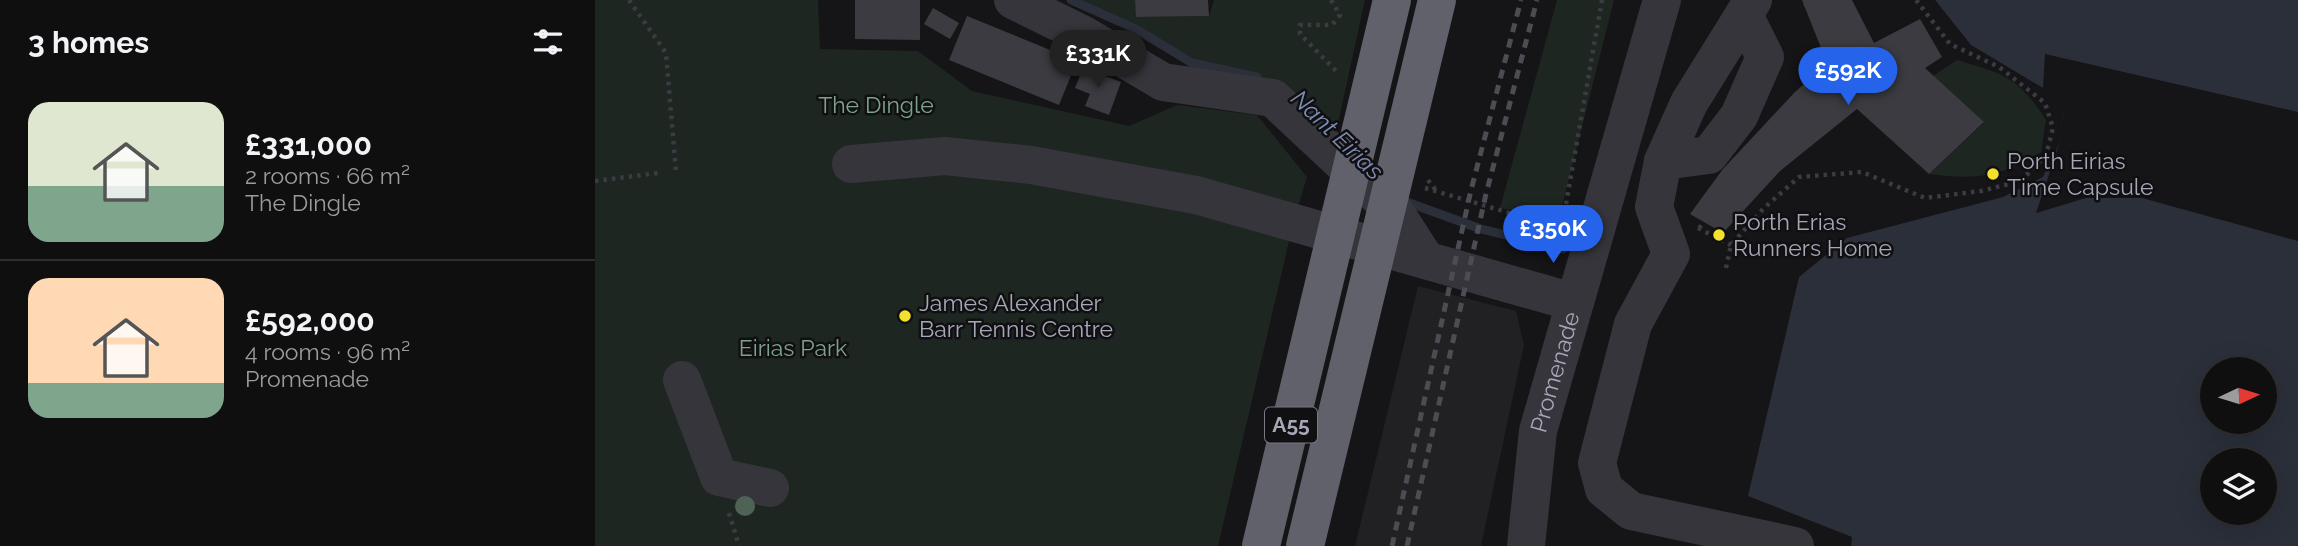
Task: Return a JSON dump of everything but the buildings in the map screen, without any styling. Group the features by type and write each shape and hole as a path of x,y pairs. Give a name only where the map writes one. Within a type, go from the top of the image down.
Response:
{"highway":[{"name":"A55","path":"1261,546 1321,305 1392,0"},
{"name":"A55","path":"1305,546 1437,0"}],"street":[{"path":"1013,0 1084,35 1163,82 1273,98 1395,212 1426,260"},
{"name":"Promenade","path":"1525,546 1538,431 1573,302 1574,229 1662,0"},
{"path":"1749,7 1689,103 1663,161 1654,207 1671,254 1633,324 1597,463 1604,489 1631,511 1795,546"},
{"path":"851,164 945,156 1031,165 1196,195 1573,302"},
{"path":"682,380 719,477 770,488"}],"path":[{"path":"629,0 666,53 677,172"},
{"path":"1565,211 1602,0"},
{"path":"1814,0 1806,5 1845,2"},
{"path":"1726,268 1731,245 1763,209 1799,177 1862,172 1925,198 1981,191 2021,181 2046,155 2053,128 2045,103 1999,67 1950,44 1916,0"},
{"path":"1845,2 1869,72 1940,134"},
{"path":"1845,2 1816,30 1853,26"},
{"path":"1699,228 1766,154 1869,72 1916,47"},
{"path":"595,181 657,173"},
{"path":"1438,192 1574,229"}],"shaded area":[{"path":"1935,0 2298,0 2298,546 1851,546 1852,537 1748,496 1799,277 1847,238 2003,197 2043,177 2060,142 2063,110 2043,88 1971,45"},
{"path":"1418,286 1516,311 1524,345 1481,546 1355,546"}],"green space":[{"name":"Eirias Park","path":"595,0 818,0 820,49 918,51 972,91 1129,126 1177,105 1257,115 1307,177 1294,220 1218,546 595,546"},
{"path":"1135,0 1137,17 1209,16 1214,0 1365,0 1336,133 1283,82 1192,63 1136,29 1077,2"},
{"path":"1557,0 1614,0 1559,218 1500,208"},
{"path":"1957,60 1999,74 2027,94 2046,120 2041,152 2014,167 1987,175 1960,177 1929,174 1984,123 1933,76"}],"pier":[{"path":"2045,54 2298,112 2298,241 2142,198 2086,198 2036,213 2060,142 2063,111 2043,88"}],"waterway":[{"name":"Nant Eirias","path":"1071,0 1136,29 1192,63 1257,77"},
{"path":"1404,201 1481,229 1563,249"}],"railway":[{"path":"1392,546 1471,190 1521,0"},
{"path":"1407,546 1486,194 1537,0"}],"place":[{"name":"Porth Eirias Time Capsule","path":"1993,174"},
{"name":"Porth Erias Runners Home","path":"1719,235"},
{"name":"James Alexander Barr Tennis Centre","path":"905,316"}],"park label":[{"name":"The Dingle","path":"876,105"}]}
